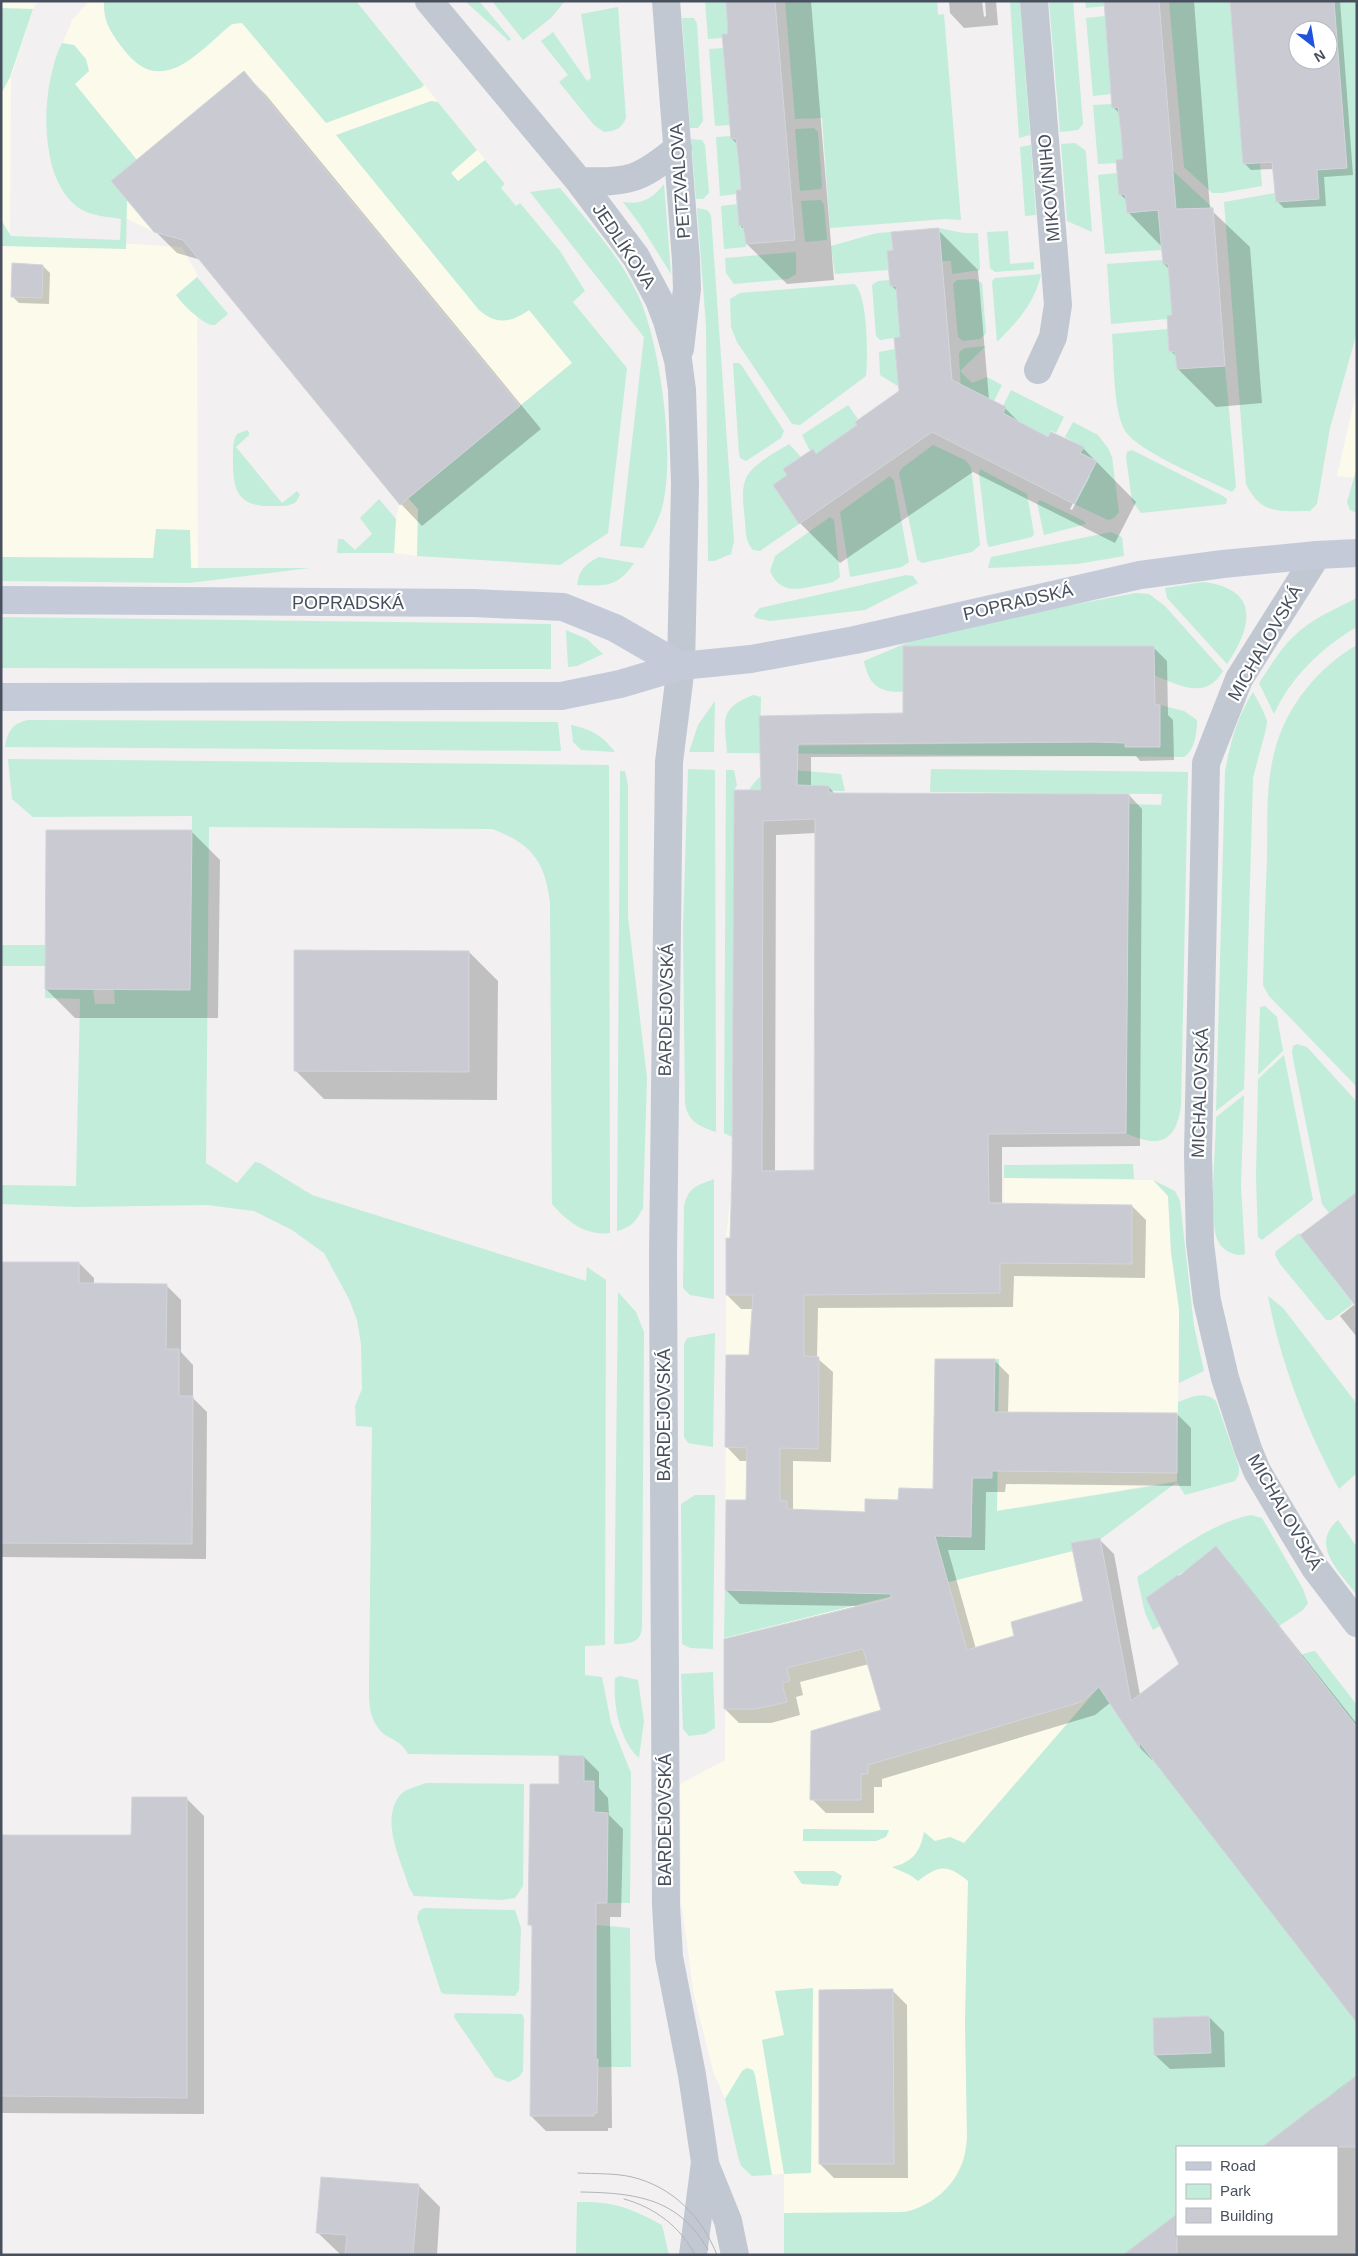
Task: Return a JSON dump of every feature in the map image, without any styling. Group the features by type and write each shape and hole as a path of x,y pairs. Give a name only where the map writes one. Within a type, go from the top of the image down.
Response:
{"street":[{"name":"JEDLÍKOVA","path":"429,1 579,181 618,231 644,270 659,300 678,360 684,420 685,475 681,666"},
{"name":"PETZVALOVA","path":"666,1 687,289 678,360"},
{"name":"MIKOVÍNIHO","path":"1034,1 1058,305 1053,337 1038,370"},
{"path":"579,181 608,182 634,178 654,168 678,148"},
{"name":"POPRADSKÁ","path":"1,697 561,696 620,684 681,666 750,659 855,640 1140,576 1222,564 1317,554 1357,553"},
{"name":"MICHALOVSKÁ","path":"1317,554 1239,679 1206,762 1198,1154 1200,1243 1207,1301 1225,1378 1248,1450 1258,1471 1315,1568 1357,1623"},
{"name":"POPRADSKÁ","path":"1,600 473,603 563,607 615,628 681,666"},
{"name":"BARDEJOVSKÁ","path":"681,666 668,762 663,1258 666,1906 669,1957 692,2075 705,2162 728,2221 735,2255"},
{"name":"BARDEJOVSKÁ","path":"694,2255 705,2162"}],"shaded area":[{"path":"1,1 38,1 33,9 11,77 10,236 182,247 197,274 198,582 1,581"},
{"path":"89,1 356,1 505,184 501,188 516,206 520,203 560,251 585,291 573,302 627,368 417,556 394,553 396,519 399,505 183,240 154,232 127,219 107,217 83,210 65,193 57,181 48,150 47,114 52,69 72,20"},
{"path":"1357,388 1357,478 1337,476"},
{"path":"1004,1178 1153,1180 1168,1196 1171,1252 1179,1309 1177,1481 997,1511 1005,1568 1073,1551 1099,1687 970,1836 965,2021 967,2137 964,2159 953,2183 935,2200 918,2209 893,2213 784,2213 784,2174 752,2176 741,2166 738,2157 725,2099 713,2071 694,1996 681,1900 680,1784 725,1760 726,1238 730,1201 1001,1202 1001,1206 1003,1205"}],"green space":[{"path":"104,1 356,1 424,85 421,88 326,123 242,23 232,24 206,47 180,66 166,71 152,71 138,64 115,38 106,21"},
{"path":"465,1 479,1 511,39 509,41"},
{"path":"492,1 565,1 551,18 523,40"},
{"path":"705,1 726,1 728,34 722,34 722,38 708,39"},
{"path":"785,1 937,1 938,15 944,14 961,220 945,219 830,228 822,118 795,119"},
{"path":"1010,1 1020,1 1030,135 1019,138"},
{"path":"1049,1 1073,1 1083,124 1078,130 1060,132"},
{"path":"1085,1 1111,1 1104,3 1104,6 1086,8"},
{"path":"1169,1 1230,1 1260,163 1262,186 1212,193 1184,167"},
{"path":"1334,1 1357,1 1357,332 1330,428 1317,504 1310,511 1280,511 1265,506 1258,501 1246,484 1224,202 1275,193 1276,202 1319,199 1317,170 1347,168 1338,52 1338,20 1335,20"},
{"path":"618,7 626,118 618,129 604,132 594,125 559,82 568,75 541,41 553,32 587,81 591,78 581,14"},
{"path":"1,8 33,9 10,77 1,94"},
{"path":"1105,16 1107,38 1113,38 1116,72 1109,74 1111,94 1093,96 1086,18"},
{"path":"682,18 694,18 697,24 703,121 698,128 690,128"},
{"path":"62,43 74,45 86,59 89,71 75,84 137,160 111,181 127,200 126,249 1,246 1,220 11,236 120,240 121,219 88,213 68,198 57,180 50,157 47,133 47,107 55,61"},
{"path":"723,48 725,68 730,68 728,104 730,125 715,126 709,49"},
{"path":"431,101 438,102 477,150 451,173 458,181 485,160 505,184 501,188 516,206 520,203 560,251 585,291 573,302 627,368 608,533 560,565 417,556 418,509 408,498 572,363 529,310 510,320 498,320 485,315 479,310 336,135"},
{"path":"1112,104 1112,108 1118,107 1123,159 1116,160 1117,163 1098,164 1093,105"},
{"path":"814,128 818,132 822,186 821,189 800,191 795,129"},
{"path":"731,136 731,139 736,139 741,190 736,190 736,194 720,196 716,137"},
{"path":"691,139 702,140 705,145 709,193 703,199 696,199"},
{"path":"1075,143 1085,150 1086,154 1092,232 1067,221 1061,144"},
{"path":"1031,145 1036,215 1025,216 1020,147"},
{"path":"1173,171 1213,208 1176,209"},
{"path":"1117,173 1119,195 1125,194 1127,213 1164,210 1160,230 1161,250 1105,254 1098,175"},
{"path":"664,184 671,274 641,226 623,202 636,203 646,200"},
{"path":"560,188 622,266 638,295 653,342 664,402 667,433 666,489 661,511 643,548 620,546 644,337 530,192"},
{"path":"821,200 824,205 827,240 805,242 801,201"},
{"path":"737,204 739,226 743,225 746,247 724,249 721,206"},
{"path":"697,208 707,210 711,215 734,541 731,554 714,561 708,561 706,325"},
{"path":"939,228 962,233 978,233 980,270 952,274 951,261 942,261"},
{"path":"1008,231 1010,264 1034,262 1034,269 995,272 990,268 987,232"},
{"path":"891,232 893,250 887,251 888,270 835,274 831,246 877,233"},
{"path":"796,252 796,274 788,279 734,284 726,273 725,258"},
{"path":"1162,260 1163,264 1168,264 1172,315 1167,316 1167,319 1111,324 1107,264"},
{"path":"1041,274 1030,303 997,342 992,281 995,278"},
{"path":"197,277 228,314 215,325 205,322 188,309 176,295"},
{"path":"975,279 982,283 986,333 980,339 963,341 958,337 953,284 957,280"},
{"path":"889,280 890,286 896,286 900,337 880,340 876,336 872,285 878,281"},
{"path":"854,284 859,290 862,300 866,327 866,376 800,425 792,424 737,342 731,327 730,299 740,293"},
{"path":"1168,329 1169,351 1175,352 1177,369 1225,366 1236,487 1232,492 1156,455 1142,446 1124,429 1120,420 1116,396 1112,334"},
{"path":"986,346 960,371 972,383 987,377 1002,385 994,401 961,392 959,355 960,351 965,348"},
{"path":"895,349 904,390 880,375 879,352"},
{"path":"733,363 739,363 742,366 784,431 781,438 746,461 740,458 739,454"},
{"path":"1011,390 1064,417 1056,433 1052,431 1048,437 1003,413 1003,406"},
{"path":"848,405 858,419 855,421 857,426 817,455 813,449 810,451 802,435"},
{"path":"1073,422 1098,435 1112,457 1119,512 1114,518 1108,520 1074,504 1096,461 1080,453 1083,447 1065,437"},
{"path":"247,430 249,435 236,447 282,503 297,491 300,495 296,502 283,506 259,505 250,503 239,494 234,480 234,444 237,434"},
{"path":"789,444 801,457 783,469 787,475 773,485 799,524 760,551 753,550 747,540 746,533 743,496 745,481 757,465"},
{"path":"933,445 965,460 971,467 980,545 972,552 922,563 917,559 899,473 902,468"},
{"path":"1132,450 1223,496 1227,499 1226,504 1141,513 1132,501 1126,457 1127,452"},
{"path":"1357,467 1357,513 1350,510 1347,502"},
{"path":"980,469 1027,494 1034,534 1032,537 989,547 987,543"},
{"path":"890,476 894,481 909,562 902,567 850,577 840,512"},
{"path":"379,499 396,519 394,553 337,553 338,539 343,539 355,550 372,534 360,518"},
{"path":"1040,500 1084,521 1086,524 1044,535 1037,503"},
{"path":"830,517 834,520 840,577 830,583 796,589 779,584 770,571 775,556"},
{"path":"156,529 190,530 191,568 310,568 189,583 1,581 1,557 153,558"},
{"path":"1111,532 1122,537 1124,556 1077,564 988,568 991,557"},
{"path":"599,557 634,563 622,577 610,584 595,586 577,585 579,575 584,568"},
{"path":"906,575 913,576 918,583 865,610 770,621 756,618 754,615 760,608"},
{"path":"1203,582 1222,586 1235,593 1243,601 1246,612 1246,624 1236,650 1227,664 1167,598 1165,588"},
{"path":"1136,593 1149,594 1165,606 1223,671 1216,680 1208,686 1191,688 1154,675 1153,646 904,646 910,691 901,692 879,688 874,684 866,670 864,661 930,633"},
{"path":"1357,598 1357,627 1332,644 1309,664 1289,688 1274,714 1259,683 1280,652 1308,624"},
{"path":"1,617 551,624 551,669 1,668"},
{"path":"566,630 587,639 603,654 577,666 568,667"},
{"path":"1357,645 1357,1087 1269,996 1263,985 1268,805 1270,777 1275,750 1280,734 1295,704 1329,665"},
{"path":"1253,692 1263,710 1267,724 1253,778 1244,1089 1216,1111 1225,772 1235,731"},
{"path":"753,695 761,697 760,746 1125,742 1125,747 1160,747 1160,705 1184,711 1197,720 1197,725 1191,750 1184,757 727,753 726,717 734,705"},
{"path":"715,701 714,752 689,752 698,725"},
{"path":"29,720 558,722 561,751 5,747 9,732 18,723"},
{"path":"571,725 596,734 615,752 581,750 573,742"},
{"path":"8,759 609,765 610,1233 592,1232 577,1226 552,1204 550,902 548,888 540,865 534,855 517,841 492,829 209,827 206,1163 237,1183 255,1162 260,1163 312,1195 586,1281 587,1267 606,1280 605,1645 585,1646 585,1675 602,1677 611,1723 631,1773 630,1903 607,1903 608,1813 594,1812 594,1782 584,1781 584,1756 408,1754 401,1745 382,1733 375,1724 370,1707 369,1689 372,1427 356,1426 355,1406 362,1389 361,1344 357,1320 349,1299 324,1253 292,1230 254,1211 207,1205 76,1207 1,1204 1,1185 76,1186 80,999 45,998 45,989 93,990 95,1004 115,1004 114,990 190,989 192,816 33,817 12,799"},
{"path":"688,769 715,770 716,1132 704,1128 695,1122 689,1115 685,1103 683,928"},
{"path":"781,769 841,774 845,791 749,790 762,775"},
{"path":"931,769 1188,772 1181,1106 1175,1128 1164,1139 1148,1141 1126,1133 1129,804 1161,805 1162,794 930,792"},
{"path":"726,770 734,770 737,785 734,790 732,1131 762,1132 763,1135 732,1137 724,1133"},
{"path":"620,771 625,771 628,785 628,917 647,1078 643,1208 633,1223 617,1231"},
{"path":"1,945 45,945 45,966 1,966"},
{"path":"1265,1006 1277,1017 1283,1051 1258,1075 1260,1007"},
{"path":"1297,1044 1307,1047 1357,1102 1357,1209 1329,1213 1322,1204 1292,1053 1293,1046"},
{"path":"1284,1055 1313,1200 1262,1240 1258,1237 1256,1177 1258,1079"},
{"path":"1244,1095 1241,1186 1245,1254 1236,1255 1227,1251 1220,1244 1216,1236 1214,1224 1213,1194 1216,1117"},
{"path":"1133,1164 1134,1179 1004,1178 1004,1165"},
{"path":"714,1179 714,1299 690,1295 683,1288 684,1206 688,1194 694,1188"},
{"path":"1153,1180 1175,1191 1180,1201 1194,1326 1204,1371 1179,1383 1179,1309 1171,1252 1168,1196"},
{"path":"1299,1233 1353,1304 1331,1320 1326,1320 1280,1264 1275,1255 1276,1251"},
{"path":"618,1292 636,1312 644,1332 642,1625 640,1636 634,1641 625,1644 614,1644"},
{"path":"1268,1296 1283,1308 1357,1404 1357,1473 1339,1489 1305,1419 1287,1371"},
{"path":"715,1333 713,1447 688,1443 684,1437 684,1344 687,1338"},
{"path":"995,1359 999,1359 997,1511 1177,1482 1102,1538 1071,1543 1073,1551 724,1638 725,1590 786,1591 934,1536 971,1536 973,1478 992,1478"},
{"path":"1197,1395 1207,1396 1216,1401 1239,1467 1239,1474 1235,1481 1185,1495 1177,1482 1178,1402"},
{"path":"695,1495 715,1495 713,1649 690,1648 682,1644 681,1504"},
{"path":"1251,1515 1262,1518 1303,1589 1308,1603 1303,1610 1279,1626 1233,1568 1191,1567 1178,1575 1160,1626 1153,1630 1145,1613 1137,1577 1220,1525"},
{"path":"1338,1520 1357,1547 1357,1595 1336,1568 1327,1549 1326,1539 1330,1529"},
{"path":"1315,1651 1357,1705 1357,1727 1305,1659 1280,1678 1294,1659 1302,1654"},
{"path":"713,1672 715,1728 705,1734 689,1736 683,1729 681,1674"},
{"path":"620,1676 638,1680 644,1721 639,1758 622,1732 616,1710 615,1678"},
{"path":"1099,1687 1357,2023 1357,2076 1265,2146 1176,2146 1176,2215 1124,2255 784,2255 784,2213 906,2212 931,2201 941,2194 957,2175 966,2151 967,2137 965,2021 968,1881 961,1875 948,1869 938,1869 918,1881 892,1867 910,1859 918,1851 924,1832 935,1841 950,1837 964,1843"},
{"path":"426,1783 524,1784 523,1886 515,1898 502,1900 414,1896 397,1852 392,1827 392,1815 395,1804 401,1794"},
{"path":"803,1829 889,1830 886,1837 876,1841 803,1841"},
{"path":"793,1871 834,1871 842,1876 838,1886 802,1884"},
{"path":"424,1908 515,1910 521,1928 519,1990 515,1996 444,1994 441,1992 417,1918 419,1911"},
{"path":"596,1925 630,1928 631,2067 598,2067 598,2059 596,2059"},
{"path":"813,1988 811,2173 784,2174 762,2040 784,2035 775,1991"},
{"path":"455,2013 522,2014 524,2019 523,2071 519,2077 509,2082 495,2077 454,2017"},
{"path":"747,2068 753,2070 755,2075 772,2175 752,2176 741,2166 738,2157 725,2099 742,2071"},
{"path":"577,2202 612,2204 641,2214 662,2225 669,2255 576,2255"}],"building":[{"path":"726,1 775,1 795,240 746,244 743,225 739,226 736,190 741,190 739,165 736,139 731,139 722,34 728,34"},
{"path":"1104,1 1159,1 1176,209 1213,208 1225,366 1177,369 1175,352 1169,351 1167,316 1172,315 1168,264 1163,264 1158,210 1127,213 1125,194 1119,195 1116,160 1123,159 1118,107 1112,108"},
{"path":"1230,1 1334,1 1335,20 1288,20 1288,70 1338,70 1338,52 1347,168 1317,170 1319,199 1276,202 1272,162 1243,164"},
{"path":"244,71 520,406 400,505 183,240 154,232 111,181"},
{"path":"939,228 952,380 1006,407 1003,413 1048,437 1051,432 1084,447 1080,453 1097,461 1074,504 932,432 799,524 773,485 787,475 783,469 813,449 816,454 857,425 855,422 899,391 894,338 900,337 896,286 890,286 887,251 893,250 891,232"},
{"path":"12,263 43,265 42,298 11,297"},
{"path":"903,646 1154,646 1155,705 1160,705 1160,747 1125,747 1125,743 1095,742 798,744 797,785 829,786 829,793 1129,794 1126,1133 988,1134 989,1203 1132,1205 1132,1264 1000,1263 1000,1293 804,1295 804,1356 819,1357 818,1449 780,1448 780,1501 787,1501 787,1509 865,1512 865,1499 898,1500 899,1488 933,1489 935,1359 995,1359 994,1412 1177,1413 1177,1473 992,1471 992,1478 972,1478 971,1537 935,1536 967,1650 1014,1636 1011,1622 1083,1601 1071,1543 1100,1538 1131,1701 1179,1664 1146,1598 1179,1576 1216,1546 1357,1727 1357,2023 1139,1742 1140,1749 1099,1687 1081,1702 868,1765 868,1774 861,1774 861,1800 810,1800 811,1731 881,1710 863,1649 787,1668 790,1681 782,1683 787,1702 756,1709 724,1709 724,1639 891,1598 891,1594 725,1590 726,1500 746,1500 747,1448 725,1447 726,1355 749,1355 753,1295 726,1295 726,1238 730,1238 732,1172 734,790 761,790 759,716 903,713","holes":["815,819 814,1170 762,1171 763,821"]},
{"path":"46,830 192,830 190,990 45,989"},
{"path":"294,950 469,951 469,1072 294,1071"},
{"path":"1357,1192 1357,1308 1300,1235"},
{"path":"1,1262 79,1262 79,1283 167,1284 166,1349 179,1349 179,1396 193,1396 192,1544 1,1543"},
{"path":"559,1755 584,1756 584,1781 594,1781 594,1812 608,1813 607,1903 596,1903 596,2059 598,2059 597,2113 594,2113 594,2116 530,2116 532,1925 528,1925 530,1784 559,1784"},
{"path":"132,1797 187,1797 187,2098 1,2096 1,1835 131,1835"},
{"path":"893,1989 894,2164 819,2164 819,1990"},
{"path":"1209,2016 1211,2053 1154,2055 1153,2018"},
{"path":"1357,2075 1357,2147 1263,2146 1314,2107"},
{"path":"321,2177 419,2184 413,2255 345,2255 347,2235 316,2233"},
{"path":"1176,2215 1177,2255 1123,2255"}],"tram line":[{"path":"578,2173 612,2174 632,2177 660,2188 673,2196 694,2216 711,2241 717,2255"},
{"path":"581,2192 638,2197 670,2209 684,2219 708,2250"},
{"path":"624,2199 646,2207 666,2220 682,2236 695,2255"}]}
